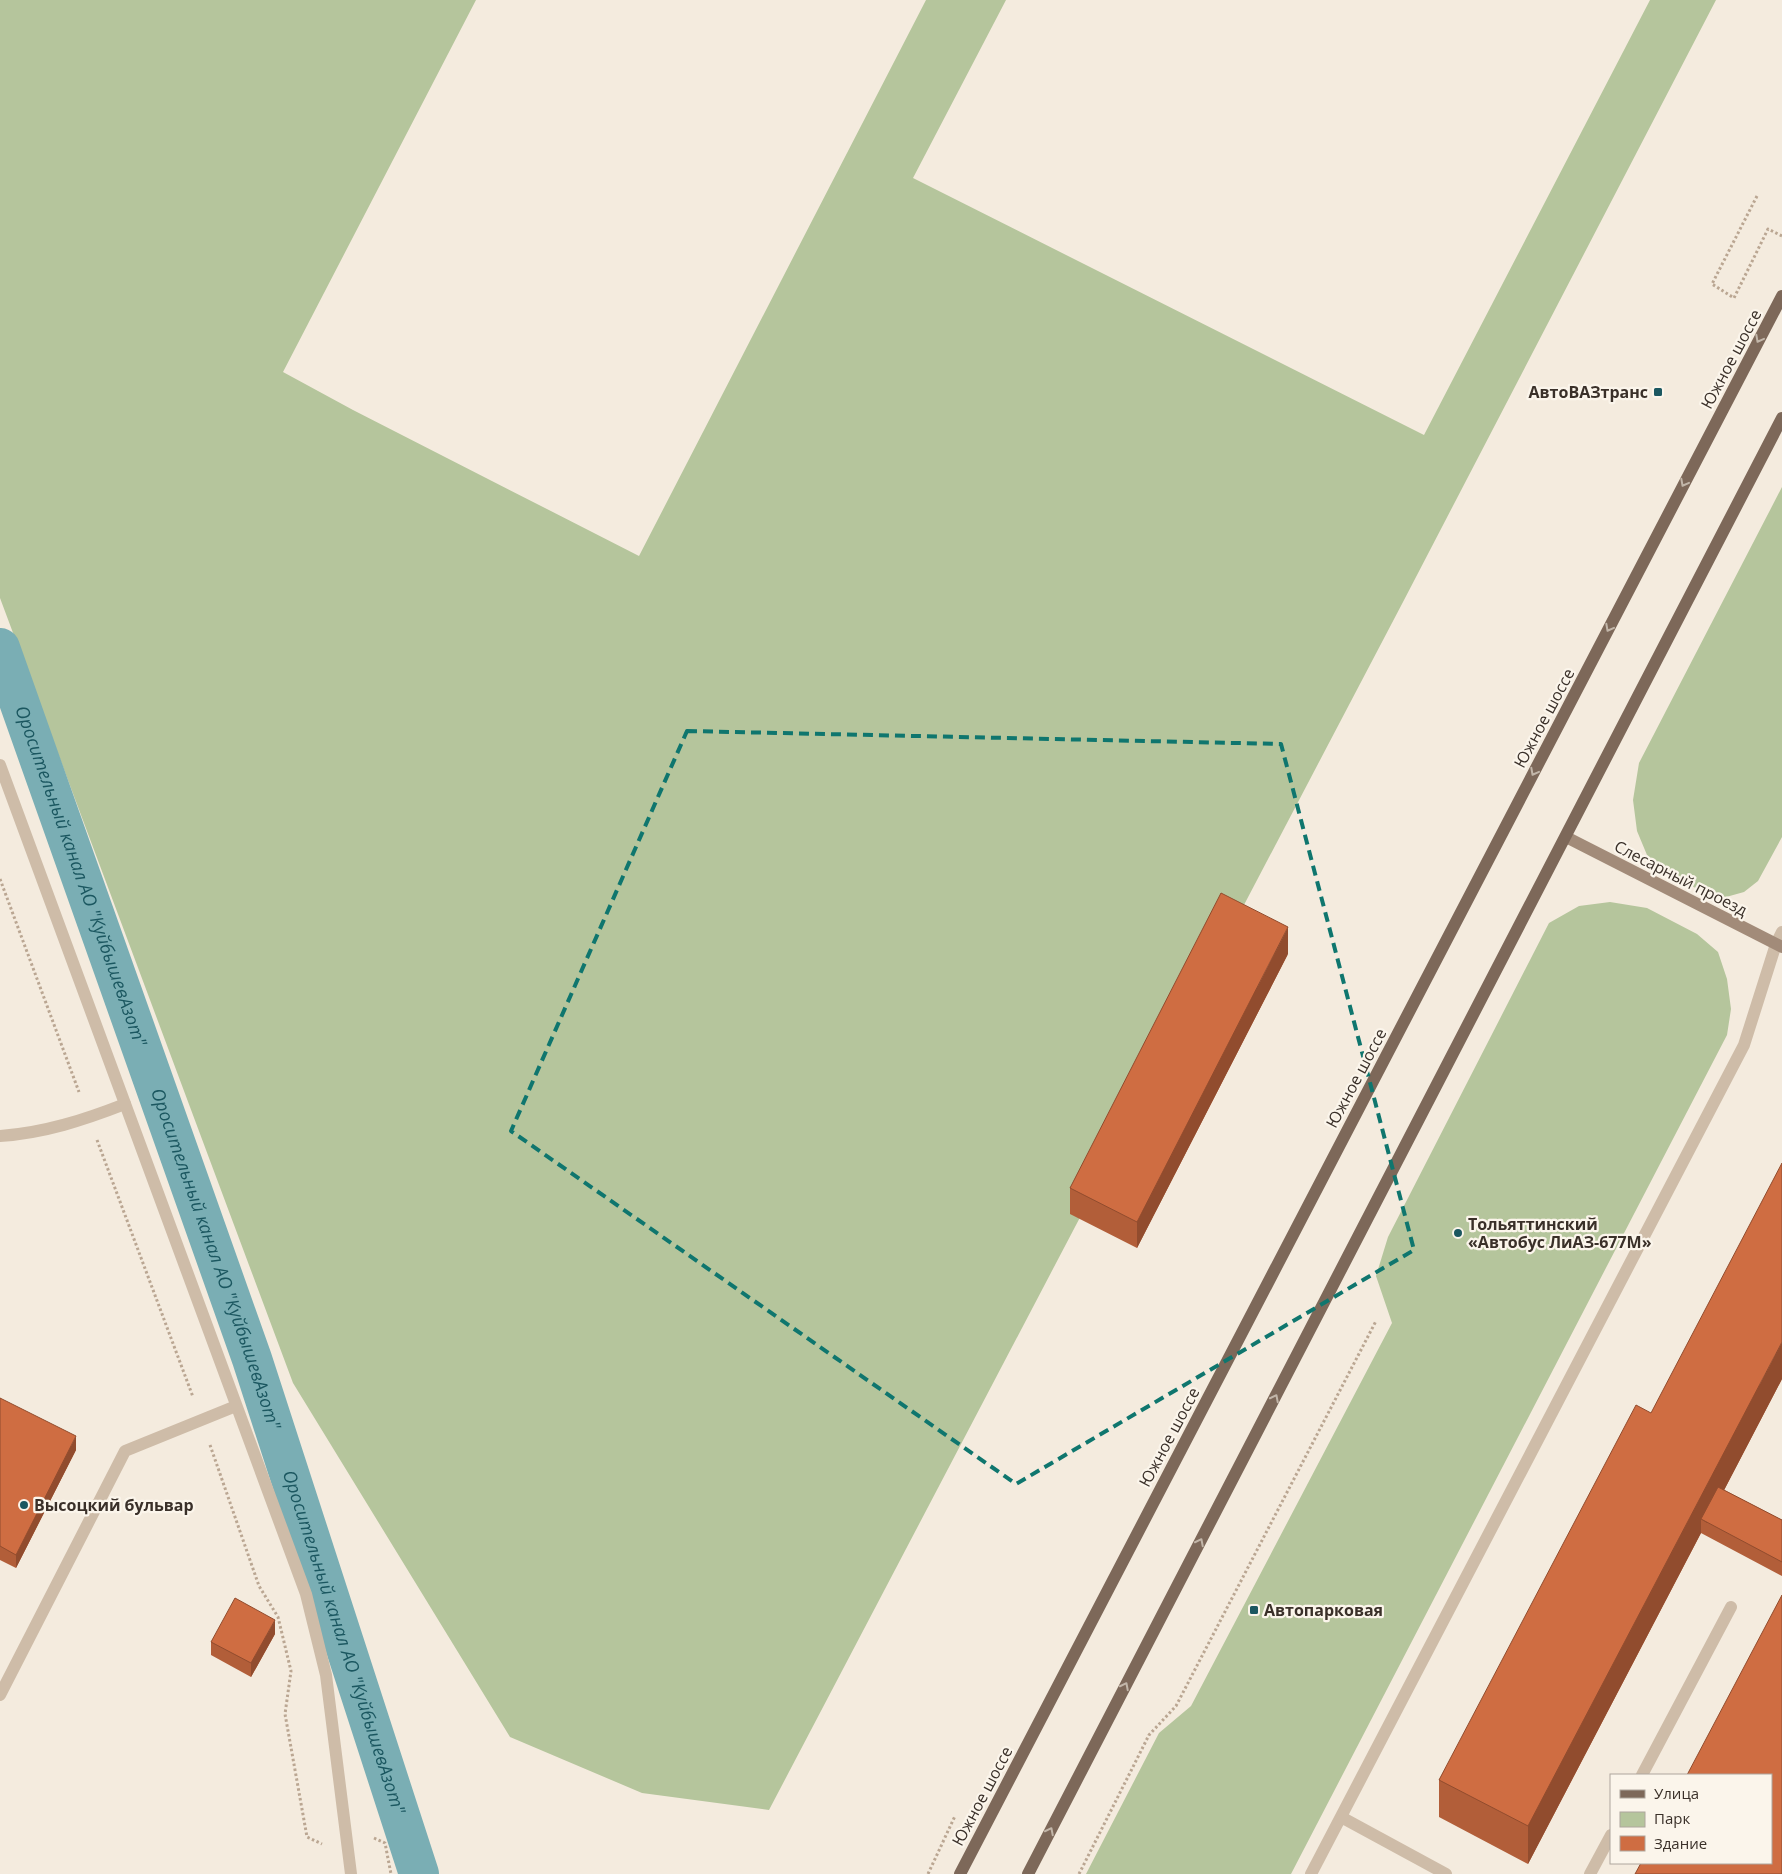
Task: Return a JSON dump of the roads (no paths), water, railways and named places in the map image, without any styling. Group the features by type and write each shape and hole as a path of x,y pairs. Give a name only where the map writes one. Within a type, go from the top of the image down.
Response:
{"main road":[{"name":"Южное шоссе","path":"960,1874 1782,296"},
{"path":"1028,1874 1782,418"}],"street":[{"path":"0,765 306,1594 326,1675 351,1874"},
{"name":"Слесарный проезд","path":"1566,837 1779,946"},
{"path":"1311,1874 1744,1045 1779,946 1782,932"},
{"path":"0,1136 37,1132 88,1118 125,1104"},
{"path":"0,1695 125,1451 236,1406"},
{"path":"1643,1774 1731,1607"},
{"path":"1341,1817 1446,1873"},
{"path":"1590,1874 1610,1837"}],"waterway":[{"name":"Оросительный канал АО \"КуйбышевАзот\"","path":"0,648 252,1359 419,1874"}],"place":[{"name":"АвтоВАЗтранс","path":"1658,392"},
{"name":"Тольяттинский «Автобус ЛиАЗ-677М»","path":"1458,1233"},
{"name":"Высоцкий бульвар","path":"24,1505"},
{"name":"Автопарковая","path":"1254,1610"}]}
